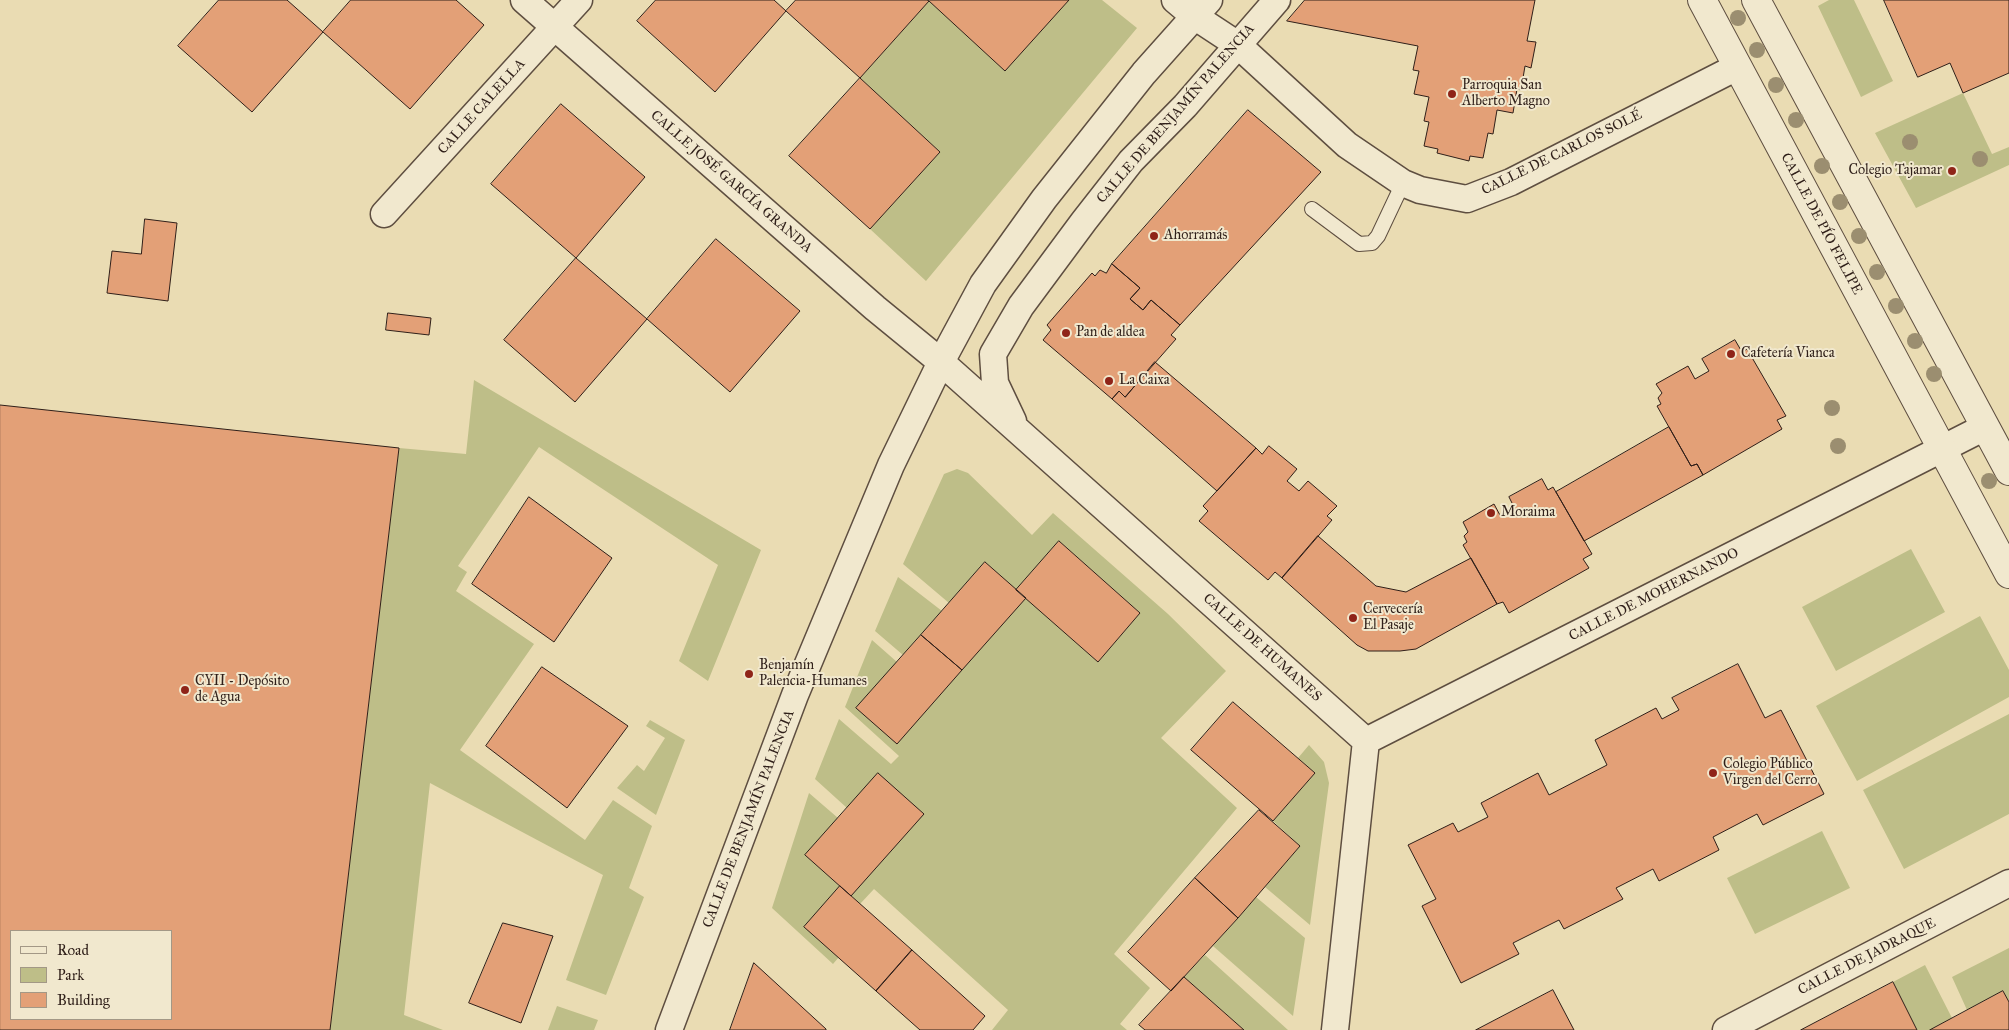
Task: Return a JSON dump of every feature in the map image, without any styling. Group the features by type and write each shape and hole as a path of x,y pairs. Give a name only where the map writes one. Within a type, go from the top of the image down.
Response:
{"street":[{"name":"CALLE JOSÉ GARCÍA GRANDA","path":"524,0 875,308 941,362"},
{"name":"CALLE CALELLA","path":"384,214 579,0"},
{"name":"CALLE DE BENJAMÍN PALENCIA","path":"993,354 1021,306 1084,221 1131,162 1185,106 1277,0"},
{"name":"CALLE DE PÍO FELIPE","path":"1702,0 2009,574"},
{"path":"1756,0 2009,471"},
{"name":"CALLE DE BENJAMÍN PALENCIA","path":"669,1030 795,695 891,465 941,362 983,284 1044,199 1144,73 1192,5"},
{"name":"CALLE DE CARLOS SOLÉ","path":"1192,5 1347,145 1403,183 1420,190 1467,199 1511,182 1737,67"},
{"path":"941,362 972,365 993,354 995,383 1018,430"},
{"name":"CALLE DE HUMANES","path":"941,362 1366,741"},
{"path":"1942,448 1985,427"},
{"name":"CALLE DE MOHERNANDO","path":"1366,741 1942,448"},
{"path":"1335,1030 1366,741"},
{"name":"CALLE DE JADRAQUE","path":"1726,1030 2009,883"}],"lane":[{"path":"1312,209 1359,244 1372,243 1378,236 1403,183"}],"green space":[{"path":"1069,0 1102,0 1137,28 926,281 870,229 940,152 860,78 929,1 1005,70"},
{"path":"1829,0 1854,0 1893,81 1861,97 1818,6"},
{"path":"1963,93 1992,154 2009,147 2009,165 1916,208 1875,133"},
{"path":"474,380 761,550 708,681 679,661 718,565 539,447 458,566 467,572 456,591 534,644 460,750 585,840 613,800 652,826 629,888 644,897 606,995 566,980 603,875 430,783 404,1015 443,1030 330,1030 399,448 466,454"},
{"path":"957,469 968,473 1032,535 1053,513 1168,614 1226,671 1161,738 1237,808 1114,954 1150,988 1120,1024 1127,1030 992,1030 1008,1010 874,889 860,904 851,896 847,808 815,779 839,719 891,764 899,756 845,707 872,640 897,662 1026,598 1098,662 1140,613 1059,541 1016,590 985,562 949,603 903,564 944,474"},
{"path":"1911,549 1945,612 1836,671 1802,607"},
{"path":"898,577 942,611 903,655 875,631"},
{"path":"1980,616 2009,670 2009,697 1857,781 1816,706"},
{"path":"2009,714 2009,814 1904,869 1863,790"},
{"path":"650,720 685,740 656,815 617,788 637,765 644,771 665,738 646,726"},
{"path":"1309,745 1324,762 1329,783 1310,925 1265,887 1300,846 1273,821 1315,773 1298,758"},
{"path":"809,793 838,818 806,855 840,886 839,957 833,964 772,908"},
{"path":"1822,831 1850,888 1755,934 1727,878"},
{"path":"1256,897 1305,938 1293,1016 1213,946"},
{"path":"2009,948 2009,1002 2003,991 1967,1010 1952,977"},
{"path":"1205,955 1288,1030 1244,1030 1184,977"},
{"path":"1925,965 1952,1018 1930,1030 1917,1030 1893,982"},
{"path":"557,1006 598,1020 594,1030 548,1030"}],"building":[{"path":"219,0 287,0 323,32 252,112 178,46"},
{"path":"351,0 456,0 484,25 410,109 323,32"},
{"path":"656,0 774,0 786,11 715,92 637,21"},
{"path":"796,0 929,1 860,78 786,11"},
{"path":"930,0 1069,0 1005,71"},
{"path":"1305,0 1535,0 1527,41 1536,42 1531,68 1525,66 1521,90 1517,89 1513,113 1497,110 1493,134 1488,133 1483,158 1470,156 1469,161 1437,153 1438,149 1424,146 1429,122 1424,121 1429,97 1414,94 1419,71 1413,70 1418,46 1287,21"},
{"path":"1884,0 2009,0 2009,73 1963,93 1950,63 1918,77"},
{"path":"860,78 940,152 870,229 789,156"},
{"path":"561,104 645,177 576,258 491,184"},
{"path":"1248,110 1321,172 1180,325 1151,300 1143,310 1130,299 1140,288 1112,264"},
{"path":"145,219 177,223 168,301 107,293 112,251 141,254"},
{"path":"716,239 800,311 730,392 647,319"},
{"path":"576,258 647,319 575,402 504,340"},
{"path":"1112,264 1140,288 1130,299 1143,310 1151,300 1180,325 1171,335 1176,339 1125,397 1119,391 1112,399 1043,340 1051,330 1047,325 1092,273 1095,276 1100,270 1106,273"},
{"path":"388,313 431,318 429,335 386,330"},
{"path":"1735,340 1742,352 1747,349 1786,416 1777,420 1782,429 1703,475 1697,464 1691,466 1657,406 1661,404 1658,398 1662,393 1656,384 1688,366 1695,379 1709,371 1702,359"},
{"path":"1155,362 1256,448 1217,491 1112,399 1119,391 1125,397"},
{"name":"CYII - Depósito de Agua","path":"0,405 399,448 330,1030 0,1030"},
{"path":"1669,427 1691,466 1697,464 1703,475 1584,541 1556,492"},
{"path":"1269,446 1297,469 1287,481 1299,491 1308,481 1337,506 1327,516 1332,520 1282,578 1275,572 1268,580 1199,521 1208,511 1203,506 1256,448 1262,454"},
{"path":"1542,479 1548,490 1553,487 1592,554 1583,559 1589,568 1509,613 1503,602 1497,604 1463,545 1467,542 1464,536 1468,532 1463,522 1494,504 1501,517 1515,509 1509,497"},
{"path":"529,497 612,558 554,642 472,584"},
{"path":"1318,536 1376,586 1406,592 1471,558 1497,604 1416,649 1368,651 1357,645 1282,578"},
{"path":"1059,541 1140,613 1098,662 1016,590"},
{"path":"985,562 1026,598 962,670 921,635"},
{"path":"921,635 962,670 897,744 856,708"},
{"path":"1738,664 1765,718 1781,710 1824,794 1763,825 1757,814 1713,837 1719,850 1659,881 1653,869 1616,888 1623,899 1564,929 1559,920 1513,943 1519,954 1461,983 1422,906 1436,899 1408,845 1453,823 1458,832 1488,817 1481,803 1538,773 1549,795 1607,765 1595,740 1656,708 1662,719 1679,710 1672,698"},
{"path":"542,667 628,726 567,808 486,746"},
{"path":"1233,702 1315,773 1273,821 1191,750"},
{"path":"878,773 924,814 851,896 805,855"},
{"path":"1259,810 1300,846 1238,918 1195,878"},
{"path":"1195,878 1238,918 1171,991 1128,952"},
{"path":"840,886 912,950 876,991 804,927"},
{"path":"503,923 553,936 521,1023 469,1003"},
{"path":"912,950 985,1016 973,1030 920,1030 876,991"},
{"path":"754,963 826,1029 826,1030 730,1030"},
{"path":"1184,977 1244,1030 1145,1030 1139,1025"},
{"path":"1893,982 1917,1030 1801,1030"},
{"path":"1553,990 1574,1030 1476,1030"},
{"path":"2003,991 2009,1002 2009,1030 1930,1030"}],"place":[{"name":"Parroquia San Alberto Magno","path":"1452,94"},
{"name":"Colegio Tajamar","path":"1952,171"},
{"name":"Ahorramás","path":"1154,236"},
{"name":"Pan de aldea","path":"1066,333"},
{"name":"Cafetería Vianca","path":"1731,354"},
{"name":"La Caixa","path":"1109,381"},
{"name":"Moraima","path":"1491,513"},
{"name":"Cervecería El Pasaje","path":"1353,618"},
{"name":"Benjamín Palencia-Humanes","path":"749,674"},
{"name":"CYII - Depósito de Agua","path":"185,690"},
{"name":"Colegio Público Virgen del Cerro","path":"1713,773"}]}
